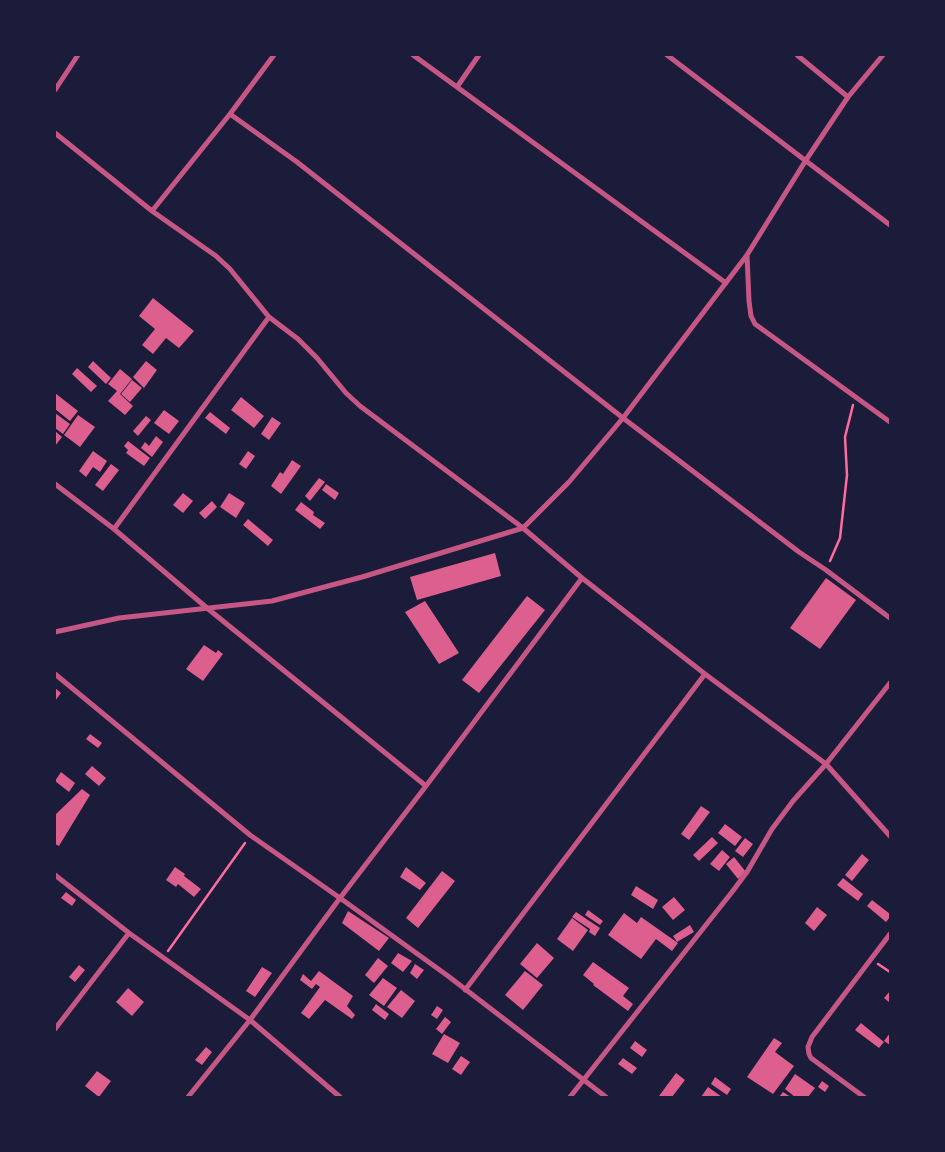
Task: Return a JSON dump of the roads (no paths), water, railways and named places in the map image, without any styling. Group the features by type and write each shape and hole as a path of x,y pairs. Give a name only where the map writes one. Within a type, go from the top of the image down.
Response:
{"street":[{"path":"55,90 78,55"},
{"path":"152,211 230,114 274,55"},
{"path":"413,55 726,282"},
{"path":"457,87 479,55"},
{"path":"667,55 890,224"},
{"path":"797,55 848,97"},
{"path":"55,632 119,618 272,601 362,577 523,528 569,482 623,418 747,255 848,97 882,55"},
{"path":"230,114 297,162 623,418 799,552 890,618"},
{"path":"55,133 152,211 216,256 230,269 269,317 298,339 360,406 523,528 582,578 705,674 826,764 890,836"},
{"path":"747,255 749,301 751,316 755,324 890,422"},
{"path":"114,529 269,317"},
{"path":"55,484 114,529 207,608 426,786"},
{"path":"188,1097 250,1020 582,578"},
{"path":"55,674 250,835 340,898 606,1097"},
{"path":"465,990 705,674"},
{"path":"570,1097 732,892 747,872 777,822 798,794 826,764 890,684"},
{"path":"55,875 129,933 250,1020 340,1097"},
{"path":"55,1030 129,933"},
{"path":"864,1097 811,1058 808,1047 812,1037 890,934"}]}
